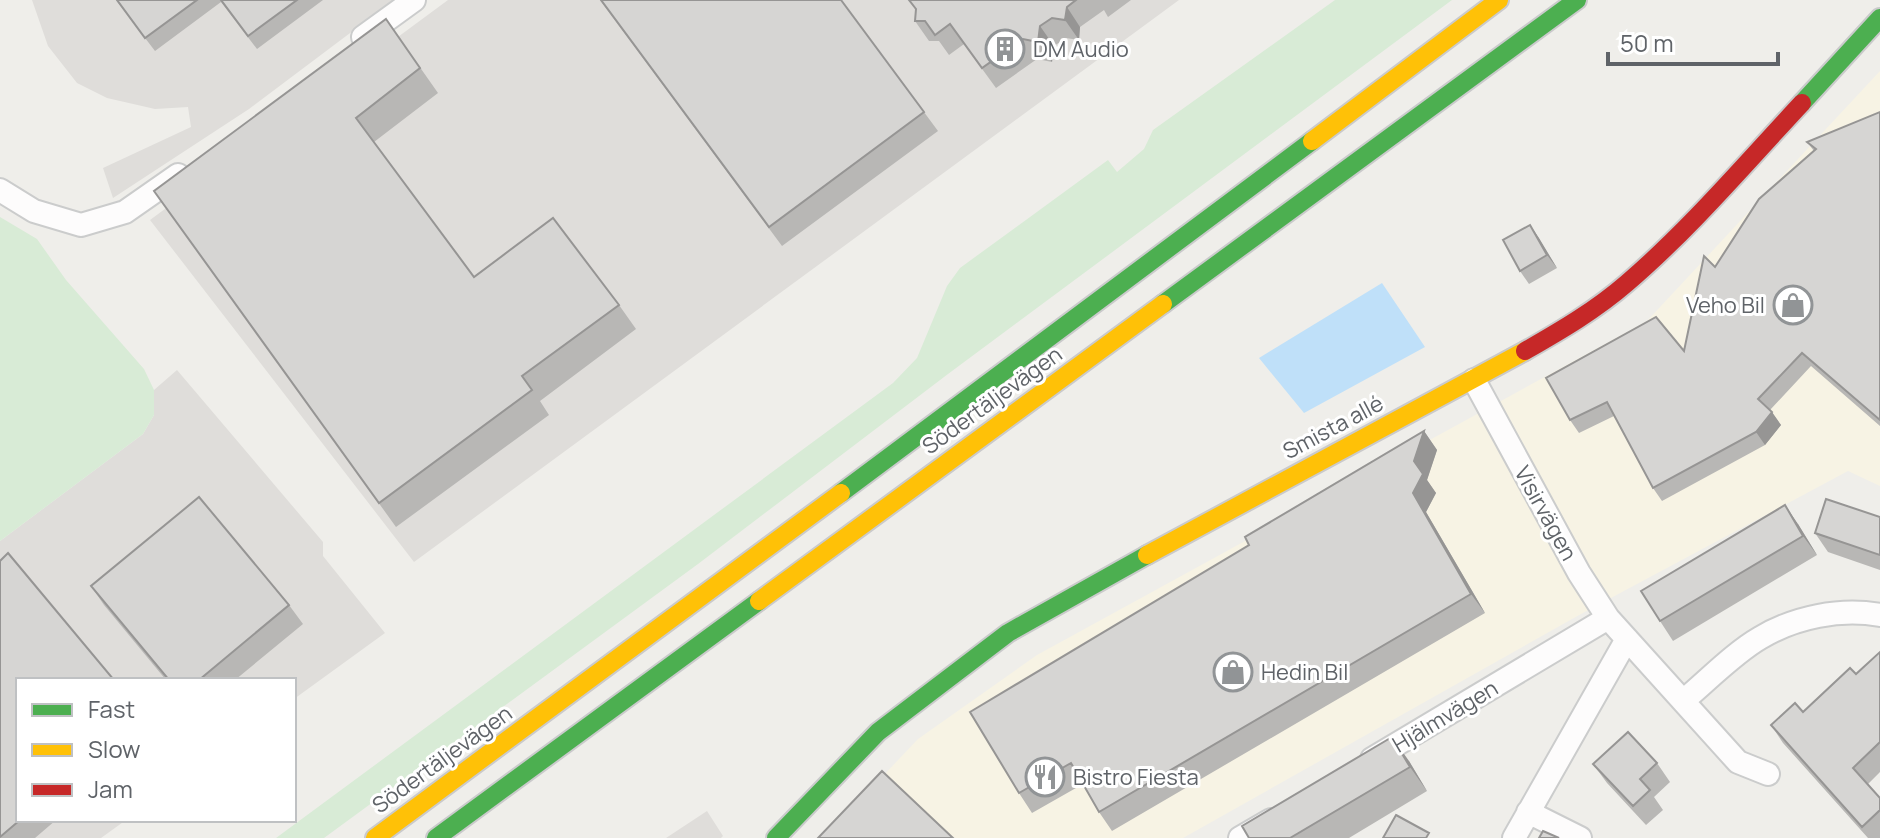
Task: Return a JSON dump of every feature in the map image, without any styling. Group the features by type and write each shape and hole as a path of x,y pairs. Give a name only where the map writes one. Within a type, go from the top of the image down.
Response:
{"main road":[{"name":"Södertäljevägen","path":"375,838 1499,0"},
{"name":"Södertäljevägen","path":"436,838 1577,0"},
{"name":"Smista allé","path":"776,838 878,732 1008,633 1232,507 1474,380 1565,328 1626,284 1700,213 1880,18"}],"street":[{"path":"350,47 414,0"},
{"path":"0,190 34,211 81,225 125,212 200,158"},
{"name":"Visirvägen","path":"1474,380 1579,573 1608,618 1738,762 1768,774"},
{"path":"1683,701 1759,639 1792,623 1824,615 1862,612 1880,615"},
{"name":"Hjälmvägen","path":"1349,773 1608,618"},
{"path":"1514,838 1627,639"},
{"path":"1240,838 1295,805"},
{"path":"1528,812 1580,838"}],"shaded area":[{"path":"32,0 394,0 249,109 113,198 103,168 191,127 188,107 155,109 107,98 77,83 48,46"},
{"path":"448,0 1179,0 414,562 150,220"},
{"path":"1880,71 1880,486 1848,471 1581,614 1183,838 824,838 918,739 1037,655 1647,321"},
{"path":"177,370 323,542 323,556 385,633 296,698 296,678 16,678 16,822 123,822 101,838 0,838 0,541 143,434 154,415 154,390"},
{"path":"707,811 723,836 721,838 666,838"}],"green space":[{"path":"1335,0 1452,0 948,374 698,564 324,838 276,838 893,383 917,358 947,286 960,268 1108,160 1117,172 1144,149 1153,130"},
{"path":"0,217 37,239 66,280 144,369 154,390 154,415 143,434 0,541"}],"water":[{"path":"1382,283 1425,347 1304,413 1259,358"}],"building":[{"path":"117,0 197,0 145,38"},
{"path":"221,0 297,0 248,36"},
{"path":"601,0 841,0 924,112 769,227"},
{"name":"DM Audio","path":"909,0 1076,0 1067,7 1065,20 1052,18 1040,26 1038,42 1023,39 982,68 950,24 935,35 925,21 915,21 916,9"},
{"path":"386,19 420,68 356,118 474,277 553,218 619,305 522,376 532,390 379,503 154,191"},
{"name":"Veho Bil","path":"1880,112 1880,420 1802,353 1758,399 1772,412 1756,432 1653,488 1607,402 1570,420 1546,378 1656,317 1684,351 1704,256 1715,267 1759,199 1816,149 1807,142"},
{"path":"1530,225 1547,255 1520,271 1503,240"},
{"name":"Hedin Bil","path":"1424,431 1414,461 1423,474 1413,493 1471,594 1099,812 1071,763 1019,793 970,712 1249,545 1245,537"},
{"path":"199,497 289,605 201,678 167,678 91,586"},
{"path":"1826,499 1880,517 1880,555 1815,533"},
{"path":"1785,505 1803,536 1660,621 1641,591"},
{"path":"8,553 112,678 16,678 18,822 0,837 0,561"},
{"path":"1880,652 1880,742 1853,768 1880,798 1880,810 1862,827 1771,725 1795,703 1803,712 1850,668 1856,674"},
{"path":"1628,732 1657,763 1640,779 1650,790 1633,806 1593,764"},
{"path":"1392,737 1410,767 1290,838 1249,838 1242,826"},
{"path":"882,771 953,838 818,838"},
{"path":"1396,815 1429,833 1426,838 1383,838"},
{"path":"1543,831 1559,838 1539,838"}],"traffic: fast":[{"path":"1163,304 1577,0"},
{"path":"1802,103 1880,18"},
{"path":"841,493 1312,141"},
{"path":"776,838 878,732 1008,633 1147,555"},
{"path":"436,838 759,601"}],"traffic: slow":[{"path":"1312,141 1499,0"},
{"path":"759,601 1163,304"},
{"path":"1147,555 1525,351"},
{"path":"375,838 841,493"}],"traffic: jam":[{"path":"1525,351 1564,328 1627,283 1717,196 1802,103"}],"place":[{"name":"DM Audio","path":"1005,49"},
{"name":"Veho Bil","path":"1793,305"},
{"name":"Hedin Bil","path":"1233,672"},
{"name":"Bistro Fiesta","path":"1045,777"}]}
